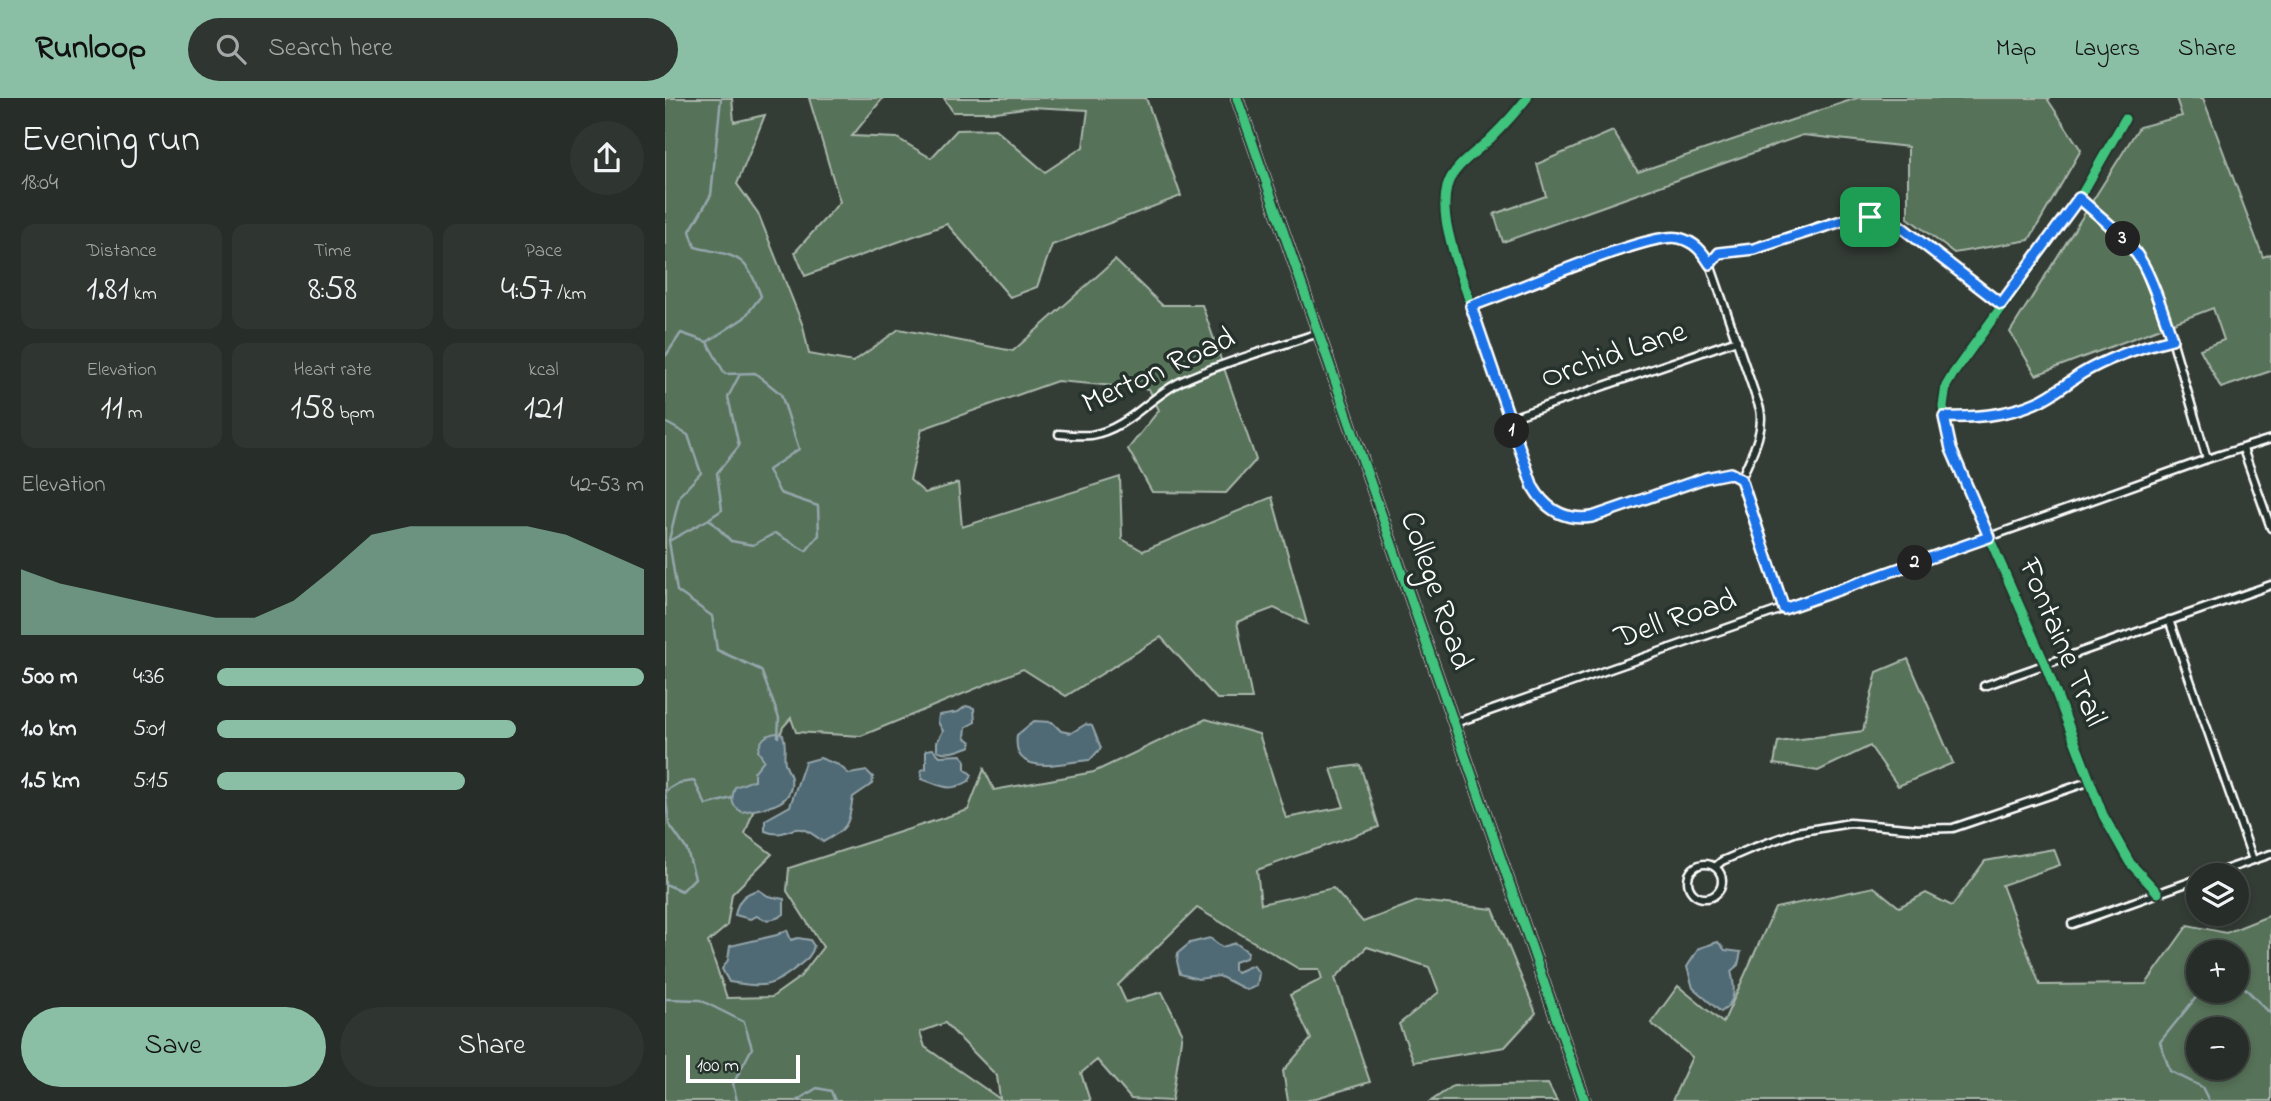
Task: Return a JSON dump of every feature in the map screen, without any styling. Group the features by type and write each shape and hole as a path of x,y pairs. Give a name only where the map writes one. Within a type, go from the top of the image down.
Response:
{"street":[{"name":"College Road","path":"1237,98 1584,1101"},
{"path":"1527,98 1491,138 1457,169 1447,184 1445,201 1447,225 1471,306 1508,419 1539,498 1562,516 1578,519 1592,517 1718,474 1730,473 1741,479"},
{"name":"Fontaine Trail","path":"2125,119 2079,198 2001,304 1946,386 1943,397 1951,449 2045,664 2103,815 2130,863 2158,893"},
{"path":"2079,198 2113,228 2139,258 2172,339 2207,459"},
{"path":"1710,264 1719,253 1754,249 1821,226 1854,217 1870,217 1900,226 2001,304"},
{"path":"1471,306 1601,257 1663,238 1677,237 1698,246 1710,264 1762,421 1759,436 1741,479 1784,609"},
{"name":"Merton Road","path":"1059,434 1088,435 1103,432 1119,425 1156,396 1185,380 1318,333"},
{"path":"1944,417 1983,415 2024,407 2105,362 2172,339"},
{"name":"Orchid Lane","path":"1508,419 1737,340"},
{"name":"Dell Road","path":"1455,723 2207,459 2271,439"},
{"path":"2243,449 2271,528"},
{"path":"1984,685 2271,585"},
{"path":"2169,620 2253,860"},
{"path":"1715,867 1750,849 1797,832 1828,826 1850,823 1918,829 1953,828 2091,780"},
{"path":"2244,863 2271,855"},
{"path":"1705,864 1715,867 1721,876 1721,887 1709,898 1697,897 1688,883 1691,872 1705,864"},
{"path":"2072,924 2186,883"}],"green space":[{"path":"665,98 732,98 734,122 765,115 737,184 758,213 803,326 809,354 853,362 899,329 1013,351 1115,260 1162,305 1202,305 1256,460 1226,493 1152,492 1128,449 1159,410 1149,389 1057,381 922,429 910,480 925,493 958,483 962,527 1120,477 1122,539 1143,551 1272,497 1307,624 1274,608 1237,622 1252,699 1217,699 1161,637 1066,696 1023,669 861,736 796,732 791,718 783,727 745,834 772,854 732,894 727,926 708,942 727,998 772,997 800,977 823,947 787,891 789,868 968,810 984,769 994,790 1094,772 1206,719 1259,734 1286,818 1344,807 1331,769 1360,765 1379,827 1257,870 1261,904 1333,888 1363,922 1418,901 1493,909 1536,1013 1505,1047 1414,1062 1399,1024 1439,992 1429,967 1367,947 1335,978 1370,1082 1306,1101 1288,1101 1283,1071 1311,1039 1290,995 1322,979 1319,969 1299,969 1197,908 1118,985 1126,1002 1162,992 1182,1032 1172,1101 1131,1099 1097,1060 1081,1073 1090,1101 665,1101","holes":["945,1023 997,1076 1000,1099 925,1047 920,1032"]},
{"path":"809,98 883,98 852,136 897,138 931,158 957,130 995,129 1045,172 1083,147 1088,110 1031,107 996,112 953,112 944,98 1146,98 1181,196 1052,245 1037,287 1010,297 947,224 805,276 795,252 840,202"},
{"path":"1857,98 2050,98 2048,100 2081,150 2029,240 1954,253 1908,218 1908,147 1803,135 1503,242 1494,214 1546,196 1537,164 1613,131 1638,172"},
{"path":"2176,98 2203,98 2263,257 2271,254 2271,371 2221,388 2200,349 2224,340 2213,308 2036,375 2010,332 2139,127 2182,116"},
{"path":"1908,659 1953,763 1898,786 1870,746 1818,771 1774,764 1778,742 1863,731 1877,672"},
{"path":"2054,849 2060,865 2002,885 2040,985 2146,984 2187,926 2226,933 2271,915 2271,1101 1672,1101 1692,1057 1651,1023 1678,986 1723,1023 1775,908 1874,887 1899,907 1926,893 1952,906 1985,861"},
{"path":"1548,1084 1557,1101 1431,1101 1453,1086"}],"water":[{"path":"966,706 974,708 975,722 966,727 965,737 971,742 971,746 958,751 937,750 937,742 943,731 938,722 939,715 958,712"},
{"path":"1034,721 1052,722 1061,731 1071,733 1086,724 1092,726 1101,748 1090,760 1053,765 1030,763 1022,758 1017,749 1017,735"},
{"path":"778,733 783,735 785,763 791,778 788,795 768,807 742,812 735,807 733,801 735,787 754,780 754,772 764,760 758,751 761,743 767,736"},
{"path":"933,749 940,756 961,755 965,760 965,769 972,775 969,781 950,787 922,779 921,770 926,769 926,750"},
{"path":"820,758 839,765 849,774 867,771 873,777 872,784 853,797 850,814 843,829 823,842 804,830 781,833 765,831 765,820 790,806 805,762"},
{"path":"759,890 768,896 784,899 784,914 767,920 757,916 750,919 735,915 743,898"},
{"path":"787,930 791,940 810,940 814,946 806,960 780,979 766,985 729,982 722,969 728,960 730,946 777,935"},
{"path":"1210,938 1222,947 1236,943 1248,952 1246,958 1234,962 1234,970 1237,972 1253,965 1259,973 1257,986 1247,990 1219,976 1198,979 1180,974 1178,953 1190,943"},
{"path":"1718,942 1725,950 1741,952 1738,965 1731,971 1734,988 1732,999 1721,1012 1693,988 1687,967 1699,948"}],"waterway":[{"path":"721,98 711,195 690,231 695,247 730,255 744,264 761,296 744,318 707,342 725,374 755,373 781,394 799,449 768,470 780,493 818,506 819,535 806,551 775,533 753,545 731,541 709,519 669,541 677,591 712,616 717,650 761,670 779,718 778,737"},
{"path":"665,357 681,333 707,342"},
{"path":"710,518 722,510 717,473 739,446 728,397 740,374"},
{"path":"665,422 688,435 701,473 680,495 669,540"},
{"path":"665,884 682,891 695,878 687,850 669,824 665,791 679,783 694,781 706,805 732,798"},
{"path":"2249,992 2271,1014"},
{"path":"665,999 700,1000 744,1022 752,1048 733,1084 737,1101"},
{"path":"2192,1003 2160,1042 2170,1071 2202,1087 2209,1101"},
{"path":"796,1101 817,1088 831,1091 835,1101"}],"cycle path":[{"path":"1237,98 1585,1101"},
{"path":"1527,98 1495,134 1454,173 1447,187 1445,205 1455,258 1533,487 1544,502 1557,512 1573,518 1592,518 1704,478 1730,473 1741,479"},
{"path":"2125,119 2079,199 1953,374 1946,386 1943,407 1946,432 1959,469 2045,664 2103,815 2130,863 2158,893"}],"route":[{"path":"2079,198 2113,228 2144,266 2172,339 2105,362 2024,407 2002,413 1944,417 1951,449 1989,537 1784,609 1741,479 1730,473 1718,474 1592,517 1578,519 1562,516 1539,498 1508,419 1471,306 1601,257 1663,238 1677,237 1698,246 1710,264 1719,253 1754,249 1821,226 1854,217 1870,217 1900,226 2001,304 2079,198"}]}
